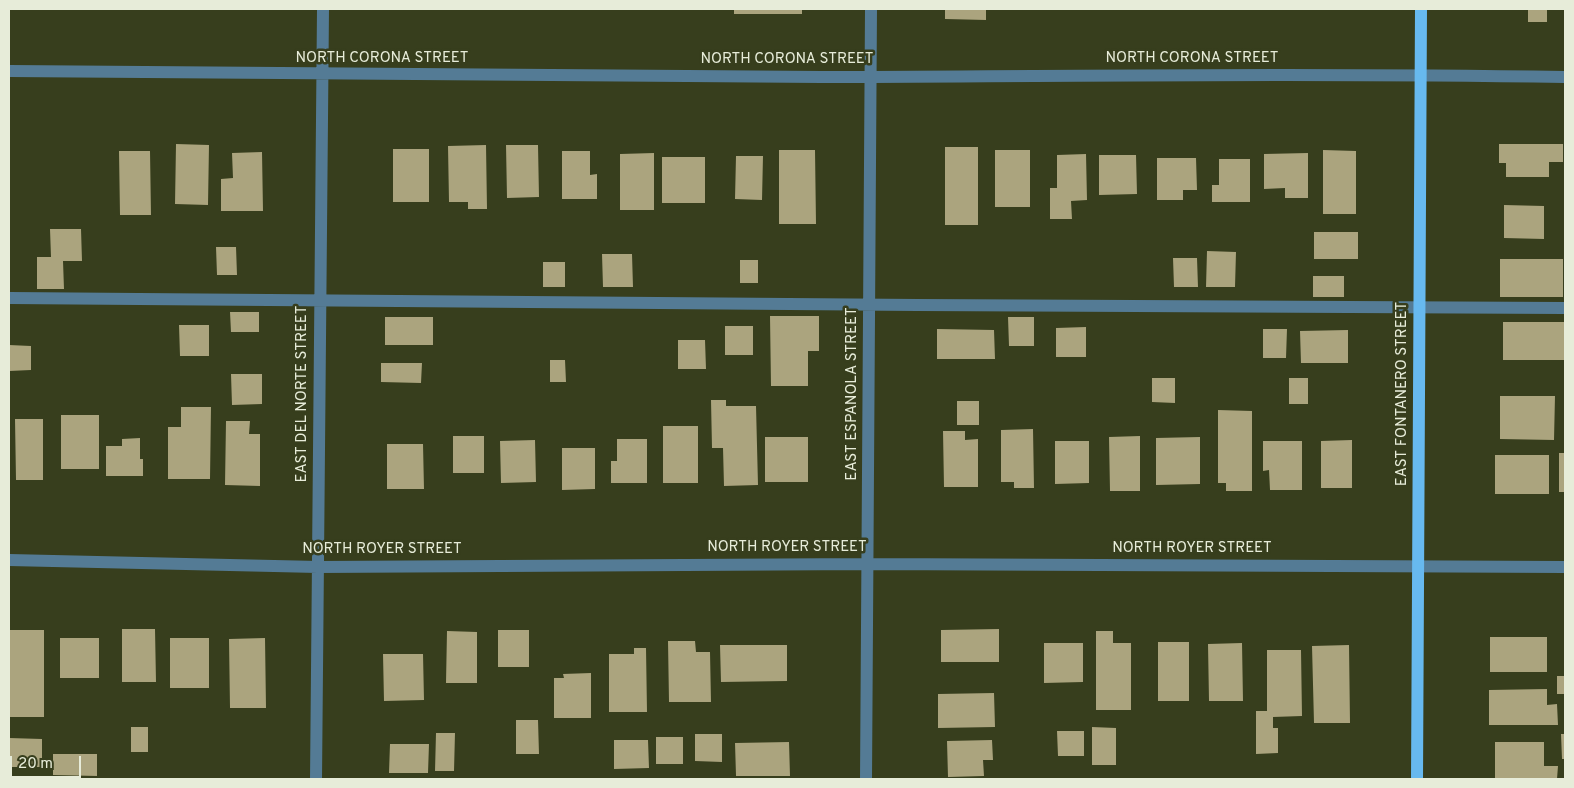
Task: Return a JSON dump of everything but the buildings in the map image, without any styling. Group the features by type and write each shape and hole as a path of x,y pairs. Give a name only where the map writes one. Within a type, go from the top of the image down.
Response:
{"main road":[{"name":"EAST FONTANERO STREET","path":"1417,779 1421,9"}],"street":[{"name":"EAST DEL NORTE STREET","path":"316,779 323,9"},
{"name":"EAST ESPANOLA STREET","path":"866,779 871,9"},
{"name":"NORTH CORONA STREET","path":"9,71 322,75 1420,75 1565,77"},
{"path":"9,298 1565,308"},
{"name":"NORTH ROYER STREET","path":"9,560 318,567 868,564 1565,567"}]}
